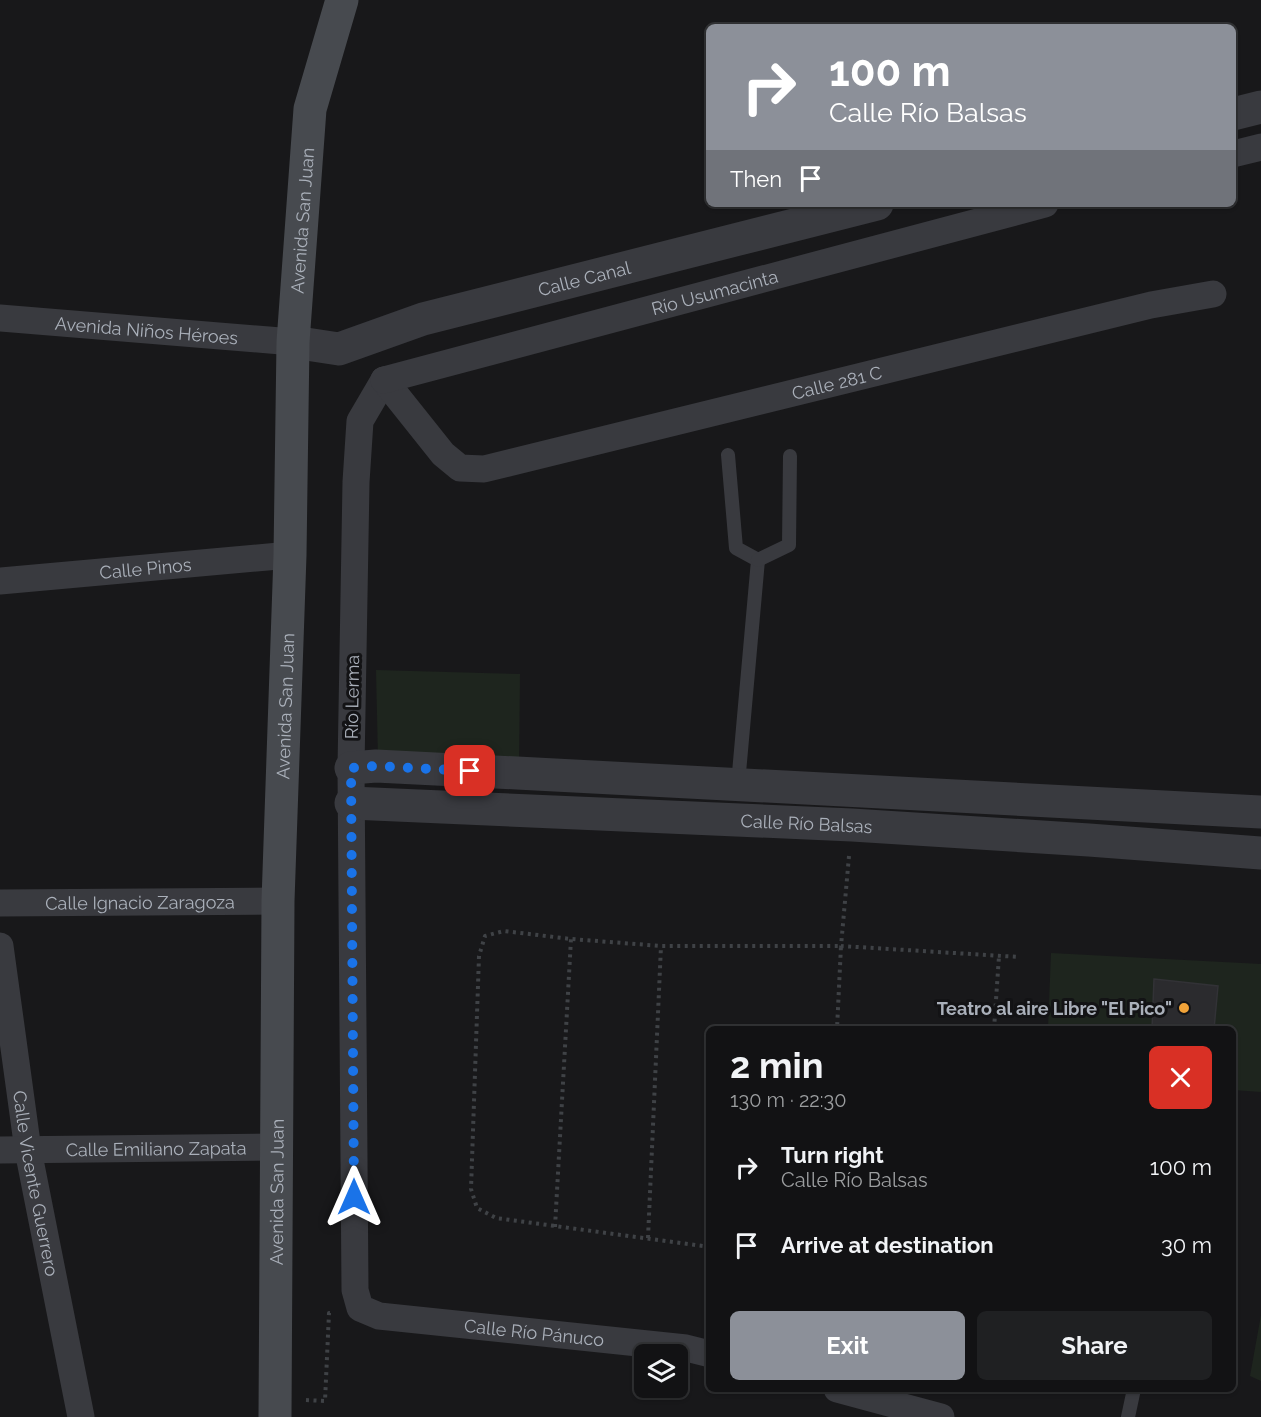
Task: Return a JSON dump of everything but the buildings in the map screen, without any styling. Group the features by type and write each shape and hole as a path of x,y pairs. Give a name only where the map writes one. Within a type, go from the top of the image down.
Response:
{"main road":[{"name":"Avenida San Juan","path":"275,1408 279,901 290,555 293,342 310,109 342,0"}],"street":[{"path":"1236,113 1261,107"},
{"path":"1236,153 1261,147"},
{"name":"Calle Canal","path":"293,342 339,349 423,319 865,207"},
{"name":"Río Usumacinta","path":"384,380 1034,207"},
{"name":"Calle 281 C","path":"384,380 443,454 460,468 484,469 1151,305 1214,294"},
{"name":"Avenida Niños Héroes","path":"0,318 293,342"},
{"name":"Río Lerma","path":"360,1308 355,1290 351,803 356,482 360,421 384,380"},
{"name":"Calle Pinos","path":"0,581 290,555"},
{"name":"Calle Río Balsas","path":"351,768 376,766 1261,812"},
{"name":"Calle Río Balsas","path":"351,803 852,825 1261,853"},
{"name":"Calle Ignacio Zaragoza","path":"0,903 279,901"},
{"name":"Calle Vicente Guerrero","path":"0,946 28,1150 81,1417"},
{"name":"Calle Emiliano Zapata","path":"0,1150 277,1147"},
{"name":"Calle Río Pánuco","path":"360,1308 379,1316 686,1348 706,1353"},
{"path":"848,1392 941,1417"}],"lane":[{"path":"728,455 736,548 758,560"},
{"path":"758,560 789,545 790,456"},
{"path":"738,784 758,560"},
{"path":"1128,1417 1133,1392"}],"path":[{"path":"837,1026 841,946 852,825"},
{"path":"706,1246 496,1218 477,1208 471,1189 479,956 485,936 504,931 661,946 841,946 1019,957"},
{"path":"555,1227 571,939"},
{"path":"648,1238 661,946"},
{"path":"994,1026 999,956"},
{"path":"275,1408 325,1401 329,1313 360,1308"}],"shaded area":[{"path":"376,670 520,674 519,766 378,759"},
{"path":"1051,953 1261,964 1261,1092 1236,1090 1236,1026 1048,1026"},
{"path":"1261,1315 1261,1381 1250,1376"}],"place":[{"name":"Teatro al aire Libre \"El Pico\"","path":"1184,1008"}],"route":[{"path":"354,1197 351,768 376,766 470,771"}]}
